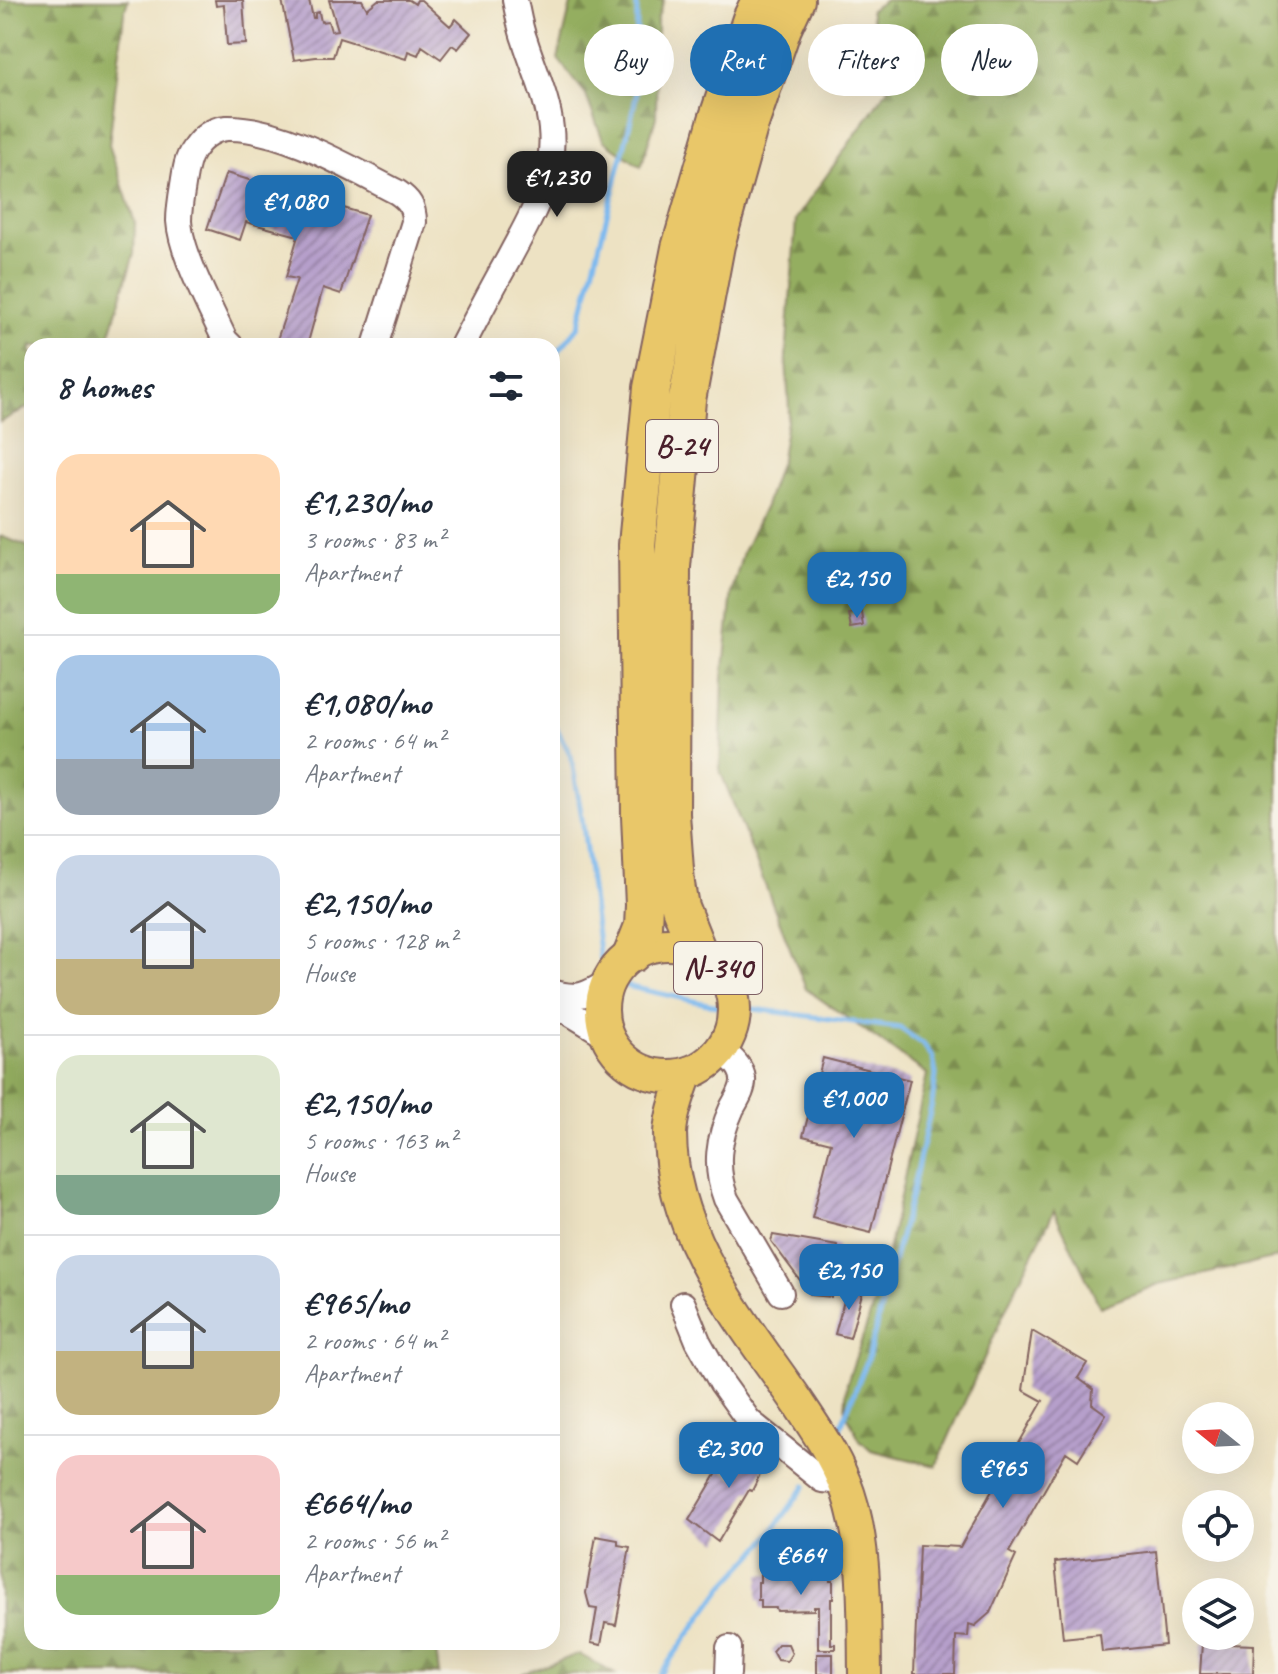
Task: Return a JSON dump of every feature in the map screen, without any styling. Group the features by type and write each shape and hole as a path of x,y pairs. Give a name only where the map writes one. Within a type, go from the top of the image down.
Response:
{"highway":[{"name":"B-24","path":"632,954 643,926 644,905 637,545 652,388 680,248 717,120 760,0"},
{"name":"B-24","path":"698,952 680,907 671,814 672,567 687,400 716,245 749,127 783,28 796,0"}],"main road":[{"name":"N-340","path":"608,982 620,964 648,947 665,944 698,952 713,962 725,978 732,995 734,1014 730,1033 721,1050"},
{"path":"608,982 602,1007 606,1035 615,1050 641,1071 671,1077 686,1074 705,1065 721,1050"},
{"path":"641,1071 670,1130"},
{"path":"686,1074 670,1130 673,1166 681,1201 705,1261 737,1314 819,1433 844,1482 861,1548 865,1674"}],"street":[{"path":"466,338 535,209 551,160 549,115 524,40 515,0"},
{"path":"224,338 189,258 179,223 181,193 190,156 209,133 225,128 255,131 298,144 406,198 414,214 414,222 378,338"},
{"name":"N-340","path":"560,994 575,997 585,995 608,982"},
{"path":"560,1007 606,1035"},
{"path":"721,1050 739,1067 743,1079 721,1136 718,1153 720,1183 726,1199 781,1293"},
{"path":"683,1304 698,1341 721,1382 749,1421 822,1480 844,1482"},
{"path":"728,1674 729,1648"}],"green space":[{"path":"0,0 128,0 109,145 135,223 134,254 107,338 24,338 24,409 0,422"},
{"path":"572,0 664,0 657,24 584,24 584,92 558,59"},
{"path":"886,0 1278,0 1278,1258 1159,1284 1100,1307 1054,1211 1009,1302 936,1466 871,1450 860,1440 845,1411 847,1383 881,1283 927,1074 806,989 720,770 723,678 732,592 743,552 765,506 781,458 789,409 786,358 796,219 882,96 925,96 925,24 873,24 870,10"},
{"path":"586,96 656,96 656,117 641,167 603,140"},
{"path":"0,536 24,545 24,1650 436,1650 439,1674 0,1674"},
{"path":"579,1654 615,1674 521,1674"}],"building":[{"path":"215,0 243,0 246,44 227,45 224,5 216,6"},
{"path":"282,0 309,0 313,18 319,12 321,22 328,21 331,31 338,30 329,0 362,0 367,9 378,0 409,0 415,4 421,0 450,26 456,19 471,33 458,49 452,45 441,59 422,46 418,55 408,51 406,59 339,38 333,57 294,60"},
{"path":"226,173 367,215 341,294 323,288 309,338 278,338 297,279 286,277 298,236 246,222 240,240 207,229"},
{"path":"862,612 864,626 852,628 849,614"},
{"path":"823,1058 910,1080 871,1233 812,1218 831,1143 803,1136"},
{"path":"773,1235 838,1246 831,1297 811,1295 771,1241"},
{"path":"848,1286 863,1290 850,1338 835,1334"},
{"path":"1032,1331 1087,1363 1078,1378 1093,1389 1092,1404 1106,1414 1078,1460 1066,1452 1009,1552 1016,1556 990,1613 975,1626 969,1624 968,1637 956,1636 955,1674 914,1674 919,1545 960,1547 1043,1401 1023,1390"},
{"path":"743,1436 763,1454 760,1460 765,1464 752,1491 749,1490 718,1542 689,1520 720,1468 733,1478 735,1475 724,1466"},
{"path":"596,1536 618,1540 618,1545 630,1547 616,1625 605,1623 601,1645 591,1643 597,1609 590,1608 586,1593"},
{"path":"1156,1551 1165,1645 1102,1652 1100,1634 1063,1638 1055,1562"},
{"path":"777,1571 830,1573 830,1581 833,1581 831,1644 835,1644 835,1649 818,1649 818,1607 814,1610 777,1611 776,1608 761,1608 761,1600 758,1600 760,1574 777,1574"},
{"path":"778,1644 788,1644 792,1653 787,1661 777,1660 772,1651"},
{"path":"1202,1650 1254,1650 1253,1674 1200,1674"},
{"path":"817,1654 833,1654 833,1674 817,1674"}],"waterway":[{"path":"560,349 579,326 636,97 637,0"},
{"path":"560,735 571,756 600,960"},
{"path":"626,986 717,1006"},
{"path":"754,1009 900,1028 923,1044 933,1058 936,1075 932,1103 911,1195 868,1358 839,1431"},
{"path":"660,1674 724,1586 765,1542 805,1486"}]}
